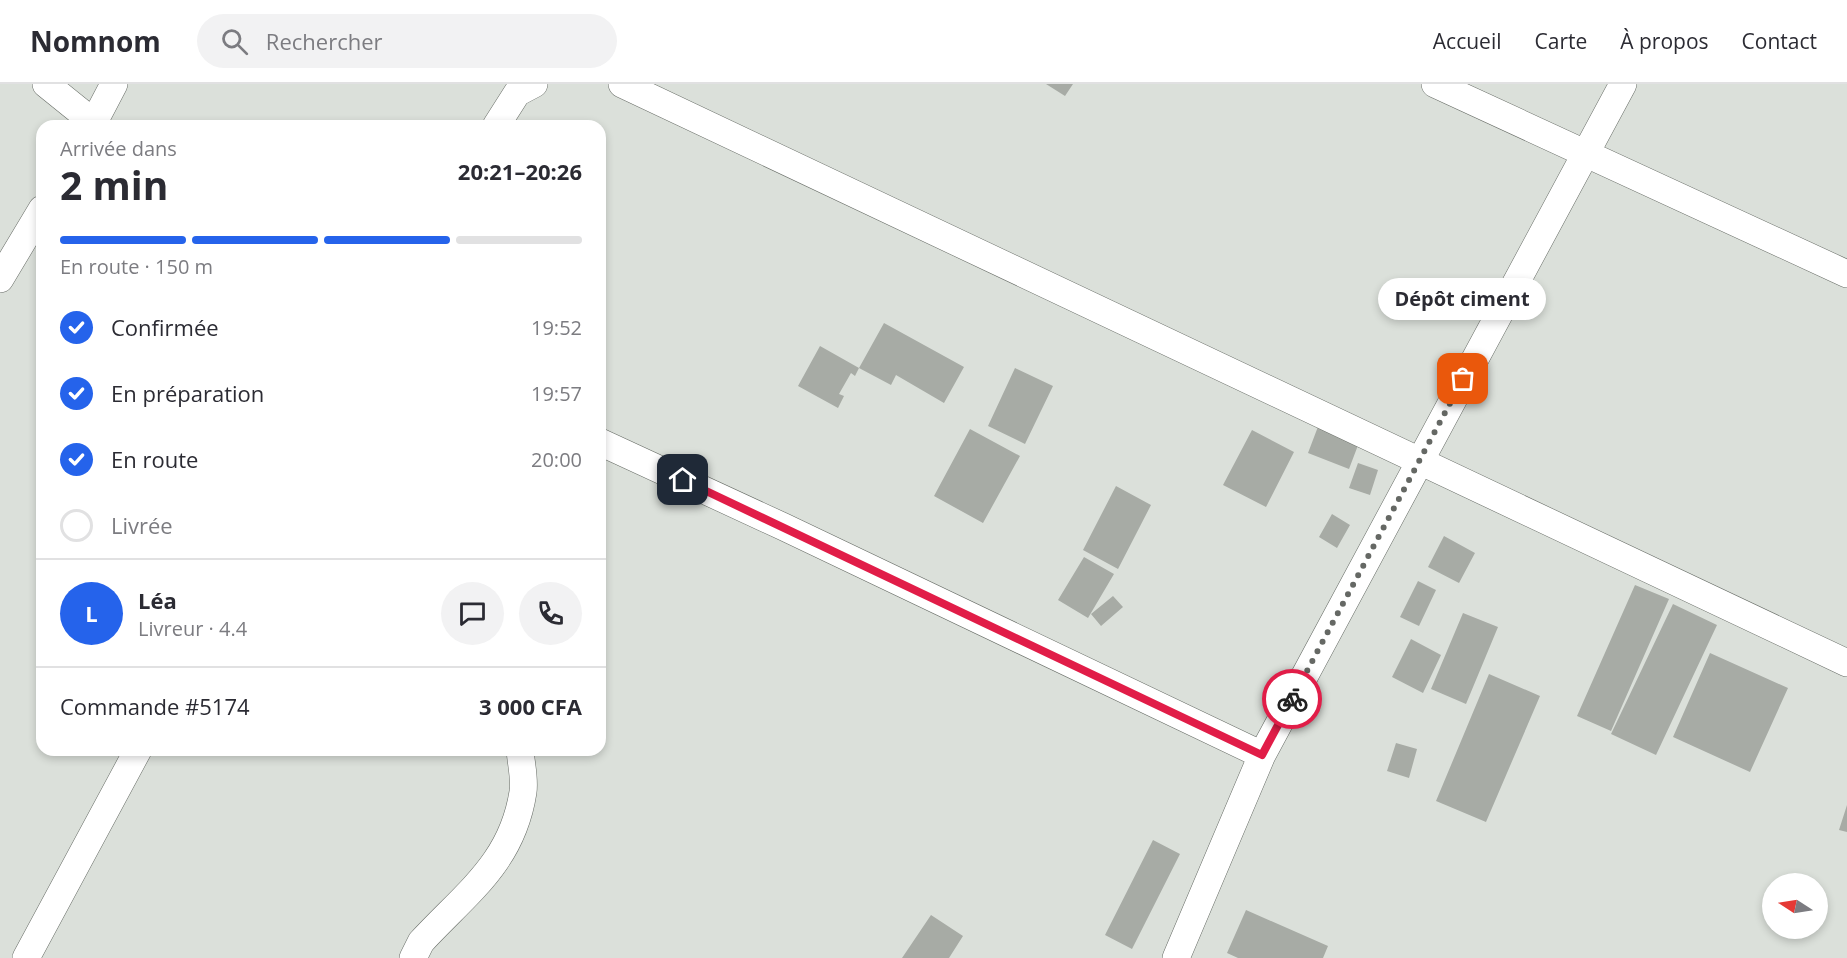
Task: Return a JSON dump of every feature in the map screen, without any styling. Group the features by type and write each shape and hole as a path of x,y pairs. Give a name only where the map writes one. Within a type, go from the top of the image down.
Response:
{"street":[{"path":"46,84 89,120"},
{"path":"97,120 114,84"},
{"path":"500,120 517,93 534,84"},
{"path":"622,84 1847,663"},
{"path":"1435,84 1847,274"},
{"path":"1176,958 1262,755 1623,84"},
{"path":"0,279 36,219"},
{"path":"606,445 784,526 1262,755"},
{"path":"26,958 135,756"},
{"path":"413,958 421,942 494,867 512,835 523,790 520,756"}],"building":[{"path":"1046,84 1073,84 1065,96"},
{"path":"884,323 964,367 944,403 896,375 891,385 859,368"},
{"path":"820,346 859,368 855,376 851,373 839,394 844,396 838,408 798,386"},
{"path":"1015,368 1053,386 1025,444 988,426"},
{"path":"1319,424 1360,440 1349,469 1308,453"},
{"path":"970,429 1020,456 983,523 934,496"},
{"path":"1252,430 1294,452 1266,507 1223,485"},
{"path":"1358,463 1378,470 1370,495 1349,488"},
{"path":"1116,486 1151,505 1118,569 1083,550"},
{"path":"1332,514 1350,525 1337,548 1319,537"},
{"path":"1444,536 1475,553 1459,583 1428,567"},
{"path":"1084,557 1114,574 1088,618 1058,600"},
{"path":"1418,581 1436,590 1419,626 1400,617"},
{"path":"1635,585 1669,599 1611,731 1577,716"},
{"path":"1113,596 1123,607 1101,626 1091,614"},
{"path":"1673,604 1717,625 1656,755 1611,734"},
{"path":"1463,613 1498,627 1466,704 1431,689"},
{"path":"1411,639 1441,655 1423,693 1392,677"},
{"path":"1710,653 1788,688 1750,772 1673,737"},
{"path":"1489,674 1540,696 1486,822 1436,801"},
{"path":"1396,743 1417,749 1409,778 1387,771"},
{"path":"1847,805 1847,832 1839,830"},
{"path":"1153,840 1180,854 1132,949 1105,935"},
{"path":"1246,910 1328,946 1323,958 1238,958 1227,953"},
{"path":"931,915 963,936 949,958 902,958"}],"way so far":[{"path":"1292,699 1463,379"}],"place":[{"name":"Dépôt ciment","path":"1463,379"}],"route":[{"path":"683,480 1262,755 1292,699"}]}
